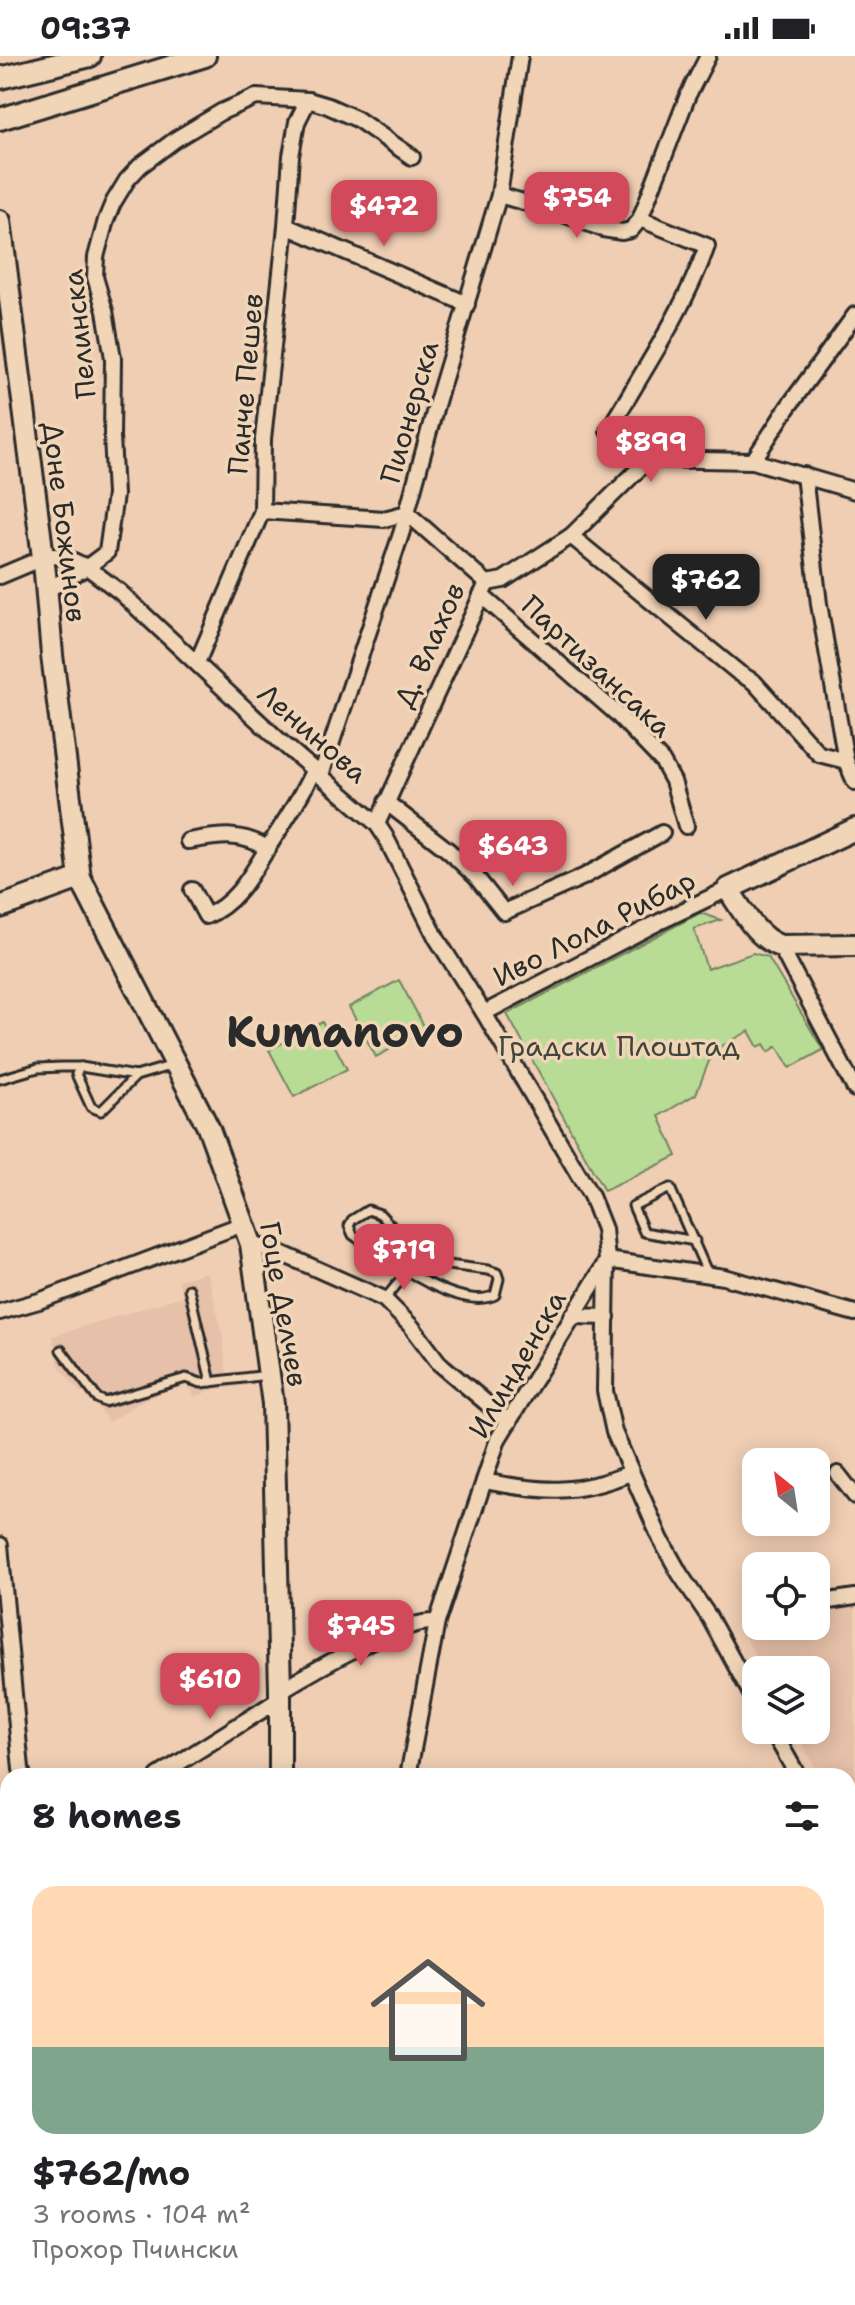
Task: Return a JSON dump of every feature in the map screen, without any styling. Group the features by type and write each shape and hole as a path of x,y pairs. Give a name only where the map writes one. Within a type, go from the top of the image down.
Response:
{"street":[{"path":"0,78 90,56"},
{"path":"0,119 205,56"},
{"name":"Пионерска","path":"192,890 206,916 218,912 238,893 318,772 407,513 499,195 520,56"},
{"path":"499,195 613,231 631,230 640,219 688,95 708,56"},
{"name":"Пелинска","path":"47,590 107,552 113,526 113,358 95,277 100,239 113,203 127,180 176,139 221,112 256,97 308,100 328,106 357,119 412,157"},
{"name":"Панче Пешев","path":"197,663 262,511 263,439 291,156 297,122 308,100"},
{"path":"640,219 707,246 666,331 608,431 649,459 753,461 855,491"},
{"name":"Доне Божинов","path":"0,221 80,878"},
{"path":"286,226 467,304"},
{"path":"753,461 855,315"},
{"path":"484,589 571,536 649,459"},
{"path":"804,475 819,604 846,761 855,782"},
{"path":"262,511 384,519 407,513"},
{"name":"Д. Влахов","path":"377,824 484,589 407,513"},
{"path":"571,536 754,682 819,754 846,761"},
{"name":"Ленинова","path":"43,558 65,557 87,567 120,592 281,742 377,824 437,939 591,1196 604,1229 607,1260 605,1391 614,1432 673,1563 709,1617 742,1677"},
{"path":"0,576 43,558"},
{"name":"Партизансака","path":"484,589 616,713 662,761 673,781 686,826"},
{"path":"386,802 449,851 476,877 504,912 583,877 662,833"},
{"path":"855,829 728,889 750,922 767,940 780,946 855,945"},
{"path":"188,841 236,836 254,839 268,849"},
{"path":"0,907 80,878"},
{"name":"Гоце Делчев","path":"80,878 209,1129 251,1244 273,1404 280,1768"},
{"name":"Иво Лола Рибар","path":"484,1013 728,889"},
{"path":"780,946 855,1089"},
{"path":"0,1312 39,1301 243,1224"},
{"path":"251,1244 276,1251 384,1299 412,1327 439,1363 509,1422"},
{"path":"607,1260 724,1277 855,1313"},
{"name":"Илинденска","path":"410,1768 437,1622 498,1439 607,1260"},
{"path":"572,1316 607,1317"},
{"path":"484,1481 547,1491 569,1491 630,1473"},
{"path":"838,1474 855,1496"},
{"path":"0,1545 2,1606 21,1768"},
{"path":"830,1601 855,1597"},
{"path":"170,1768 280,1695 367,1643 425,1621 437,1622"},
{"path":"780,1744 793,1768"}],"lane":[{"path":"0,1079 38,1068 81,1067 136,1076 175,1064"},
{"path":"81,1067 76,1074 91,1107 101,1111 136,1076"},
{"path":"695,1241 644,1232 633,1206 670,1188 695,1241 708,1274"},
{"path":"384,1299 408,1273 415,1265 424,1262 488,1270 497,1273 499,1279 495,1295 486,1300 468,1299 408,1273 353,1235 349,1226 352,1220 368,1210 380,1214 424,1262"},
{"path":"189,1289 211,1382"},
{"path":"61,1350 97,1398 105,1402 186,1378 201,1383 270,1375"}],"shaded area":[{"path":"207,1272 222,1332 227,1375 254,1372 254,1385 210,1390 195,1397 187,1383 143,1400 109,1422 86,1392 81,1393 60,1368 52,1336 183,1296 178,1280"},
{"path":"855,1607 855,1768 816,1768 803,1744 830,1744 830,1656 755,1656 746,1640 830,1640 830,1610"}],"green space":[{"name":"Градски Плоштад","path":"700,913 721,920 694,929 707,969 753,953 768,957 823,1050 790,1068 777,1046 769,1052 764,1044 758,1047 749,1031 713,1051 696,1094 659,1116 677,1156 604,1191 507,1014"},
{"path":"399,980 426,1030 376,1057 349,1007"},
{"path":"322,1022 347,1069 294,1097 269,1050"}],"district":[{"name":"Kumanovo","path":"345,1031"}]}
